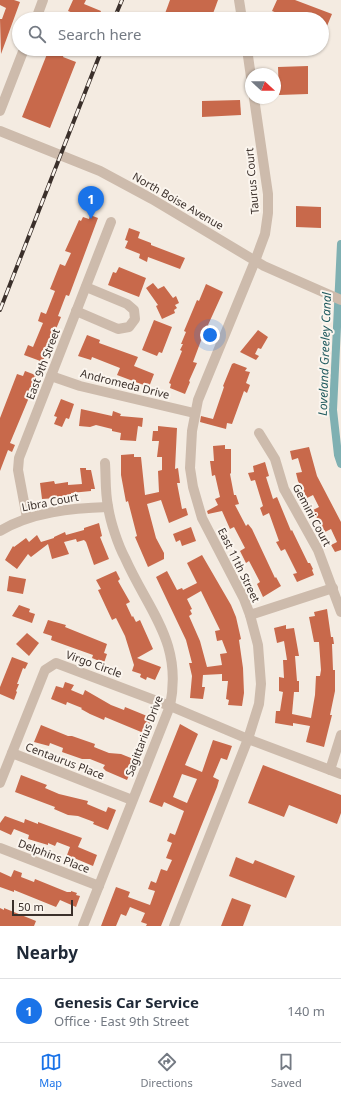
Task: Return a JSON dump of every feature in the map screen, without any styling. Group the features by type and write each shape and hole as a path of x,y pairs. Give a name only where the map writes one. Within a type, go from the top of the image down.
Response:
{"street":[{"path":"39,12 44,0"},
{"path":"239,0 241,12"},
{"path":"0,111 21,56"},
{"path":"247,56 249,68"},
{"name":"Taurus Court","path":"255,104 268,194 268,213 265,234 255,261"},
{"name":"North Boise Avenue","path":"0,131 111,177 152,199 255,261 341,300"},
{"name":"East 9th Street","path":"27,518 18,470 19,458 111,222"},
{"name":"East 11th Street","path":"174,926 248,740 259,704 261,684 258,645 250,615 244,599 202,518 193,487 190,468 190,450 194,414 198,400 255,261"},
{"path":"76,311 118,329 129,327 135,319 134,310 127,304 86,286"},
{"name":"Andromeda Drive","path":"51,376 80,386 194,414"},
{"name":"Gemini Court","path":"258,432 275,459 284,489 318,550 341,612"},
{"name":"Sagittarius Drive","path":"83,926 170,706 174,686 171,651 165,634 124,557 108,507 105,463"},
{"name":"Libra Court","path":"0,531 27,518 86,508 108,507"},
{"path":"250,615 332,588"},
{"name":"Virgo Circle","path":"0,783 45,670 52,664 66,665 170,706 248,740 341,774"},
{"path":"330,770 341,734"},
{"name":"Centaurus Place","path":"12,753 132,800"},
{"name":"Delphins Place","path":"0,848 99,886"}],"building":[{"path":"0,0 14,0 20,2 16,12 12,12 12,24 1,54 0,19 2,19 6,8 0,5"},
{"path":"73,0 86,0 84,4 101,11 70,12 68,11"},
{"path":"170,0 218,0 214,12 166,12"},
{"path":"277,0 295,0 327,12 274,12 272,11"},
{"path":"329,13 332,14 329,21"},
{"path":"46,56 63,56 76,62 50,128 22,117"},
{"path":"308,66 308,94 281,95 281,68 278,67"},
{"path":"240,100 241,115 202,117 202,101"},
{"path":"296,206 321,207 321,228 296,227"},
{"path":"90,215 98,218 69,296 66,295 58,316 61,317 56,329 53,328 43,362 24,355 28,345 33,347 43,323 38,321 41,312 46,314 55,291 50,289 60,264 65,266 71,253 65,251 79,220 81,221 83,217 89,219"},
{"path":"129,228 140,232 138,238 151,243 151,245 185,258 180,269 148,257 147,262 139,258 140,254 125,248 128,241 125,240"},
{"path":"119,267 146,278 139,297 108,285 113,272 116,273"},
{"path":"153,283 158,289 164,286 173,298 176,296 179,303 175,305 177,308 174,310 175,313 162,319 156,306 158,305 146,288"},
{"path":"206,284 223,292 208,325 211,327 206,340 202,338 193,362 197,363 185,394 170,388 171,384 169,383 182,351 180,350 183,344 181,344 186,332 184,331 197,300 199,301"},
{"path":"154,320 172,327 162,353 159,352 157,356 142,350"},
{"path":"258,330 268,337 261,349 258,348 255,354 259,356 256,360 240,352"},
{"path":"87,335 100,340 99,343 138,357 134,366 154,374 149,387 117,375 120,368 92,357 91,360 78,356"},
{"path":"234,363 247,368 245,371 250,372 246,383 250,385 247,393 244,391 232,424 227,423 226,429 200,422 201,416 213,419 224,387 223,386 232,364"},
{"path":"25,371 38,376 10,443 15,445 12,452 8,450 0,471 0,418 17,374 23,376"},
{"path":"61,399 74,404 69,419 66,418 62,427 54,424 57,417 54,416"},
{"path":"81,409 112,416 113,411 121,414 120,416 143,418 142,427 138,426 136,441 120,440 121,433 112,431 112,429 96,425 90,427 79,426"},
{"path":"158,426 177,428 175,469 178,468 180,483 177,483 182,509 186,508 188,515 169,523 161,500 147,504 156,538 164,553 164,559 148,567 135,537 137,536 128,501 126,502 121,475 121,455 134,454 134,457 141,457 145,495 159,492 158,471 162,470 162,457 157,457 159,441 152,441 153,431 158,431"},
{"path":"225,445 225,449 231,449 230,474 234,495 236,495 239,504 235,505 246,526 248,524 252,529 275,578 276,577 281,586 263,597 257,584 260,582 249,561 246,563 240,551 245,548 234,527 230,529 222,511 208,514 207,511 218,505 215,499 220,497 215,475 212,476 210,461 214,461 213,446"},
{"path":"309,447 317,476 341,522 341,550 335,552 331,545 337,542 331,529 325,532 313,510 319,507 313,495 307,498 298,481 296,473 302,472 298,458 292,460 290,451"},
{"path":"265,462 269,476 266,477 273,499 277,497 291,531 292,530 308,563 310,563 313,569 314,575 297,582 293,574 297,573 285,549 281,551 276,542 279,541 269,513 263,516 260,508 263,506 255,480 251,481 248,473 254,472 253,466"},
{"path":"80,468 91,470 95,489 91,489 91,491 71,493 71,497 42,499 40,483 54,481 55,484 68,482 68,485 82,484"},
{"path":"99,523 102,536 100,537 109,559 94,565 86,542 84,540 77,542 76,539 64,542 69,554 52,559 48,544 31,557 28,554 17,569 5,560 13,546 14,547 26,538 29,542 37,535 41,542 54,538 65,532 66,535 84,530 84,528"},
{"path":"191,527 196,541 182,546 180,540 176,542 173,534"},
{"path":"202,555 231,605 236,617 241,639 239,640 243,668 244,693 242,706 228,705 229,700 226,699 228,681 222,681 222,674 203,675 202,687 205,687 203,699 190,698 192,676 189,663 192,663 186,640 156,577 167,571 177,590 182,588 183,590 197,583 187,563","holes":["201,591 220,630 215,631 217,641 222,640 227,653 220,654 222,665 207,667 200,641 189,616 192,614 190,610 192,609 187,599"]},
{"path":"116,571 120,579 118,581 130,602 126,604 132,617 133,616 136,622 140,620 153,649 137,658 161,667 155,680 147,677 146,680 140,677 141,674 132,671 134,665 125,636 116,618 112,620 98,590 101,589 96,580"},
{"path":"9,576 26,579 23,594 7,591"},
{"path":"19,605 30,609 29,612 35,614 32,623 12,616"},
{"path":"327,609 331,637 333,637 334,644 332,644 333,670 335,670 335,691 330,715 332,715 324,747 306,742 310,726 293,723 293,726 275,723 276,711 280,711 283,692 279,691 279,677 284,678 283,660 287,660 284,641 277,643 274,628 286,625 286,629 294,628 299,656 295,656 297,681 299,681 299,692 294,692 292,714 311,718 315,695 316,676 320,676 321,670 319,642 314,642 309,617 315,616 314,612"},
{"path":"48,620 66,625 65,627 107,644 104,653 107,654 104,663 92,658 93,655 51,640 52,636 43,633"},
{"path":"27,633 39,643 29,656 16,644"},
{"path":"12,657 28,663 25,669 23,668 17,684 19,684 14,700 0,694 0,687"},
{"path":"65,682 74,685 71,690 83,695 85,690 111,705 124,710 125,707 152,718 146,734 105,717 104,720 67,702 66,705 51,699 56,686 63,688"},
{"path":"180,724 198,734 185,765 202,772 213,740 232,746 227,760 221,758 213,777 219,780 217,787 161,926 146,926 147,924 141,922 145,913 130,907 126,916 121,914 116,926 101,926 116,887 130,892 128,897 150,905 155,891 148,889 151,881 156,883 161,869 167,871 172,860 166,858 172,843 167,841 170,833 175,835 184,811 164,802 162,807 149,802","holes":["182,774 197,779 187,803 173,797"]},
{"path":"41,725 68,736 95,744 94,747 109,753 121,754 136,760 127,780 106,771 103,768 105,765 90,759 82,759 62,752 63,748 50,743 49,746 34,742"},
{"path":"263,765 341,795 341,813 337,824 289,805 284,817 248,803"},
{"path":"21,775 47,785 45,788 59,794 88,801 87,804 106,812 108,807 116,810 108,830 93,824 94,822 78,816 68,815 54,809 55,807 15,792"},
{"path":"5,816 24,823 25,819 38,824 38,822 82,838 78,847 97,855 93,866 67,855 70,847 57,842 55,846 28,839 29,835 14,829 11,835 0,830 0,823"},
{"path":"236,857 253,864 255,860 295,876 286,898 229,876"},
{"path":"14,870 22,873 21,877 34,882 35,879 67,892 71,891 77,893 76,895 80,896 76,907 60,900 56,907 14,890 14,892 0,887 0,872 11,877"},
{"path":"232,898 251,905 243,926 221,926"},
{"path":"0,908 4,910 4,908 36,921 34,926 0,926"}],"waterway":[{"name":"Loveland Greeley Canal","path":"341,244 333,410 338,455 341,464"}],"railway":[{"path":"117,12 122,0"},
{"path":"0,310 99,56"}],"place":[{"name":"Genesis Car Service","path":"91,219"}]}
